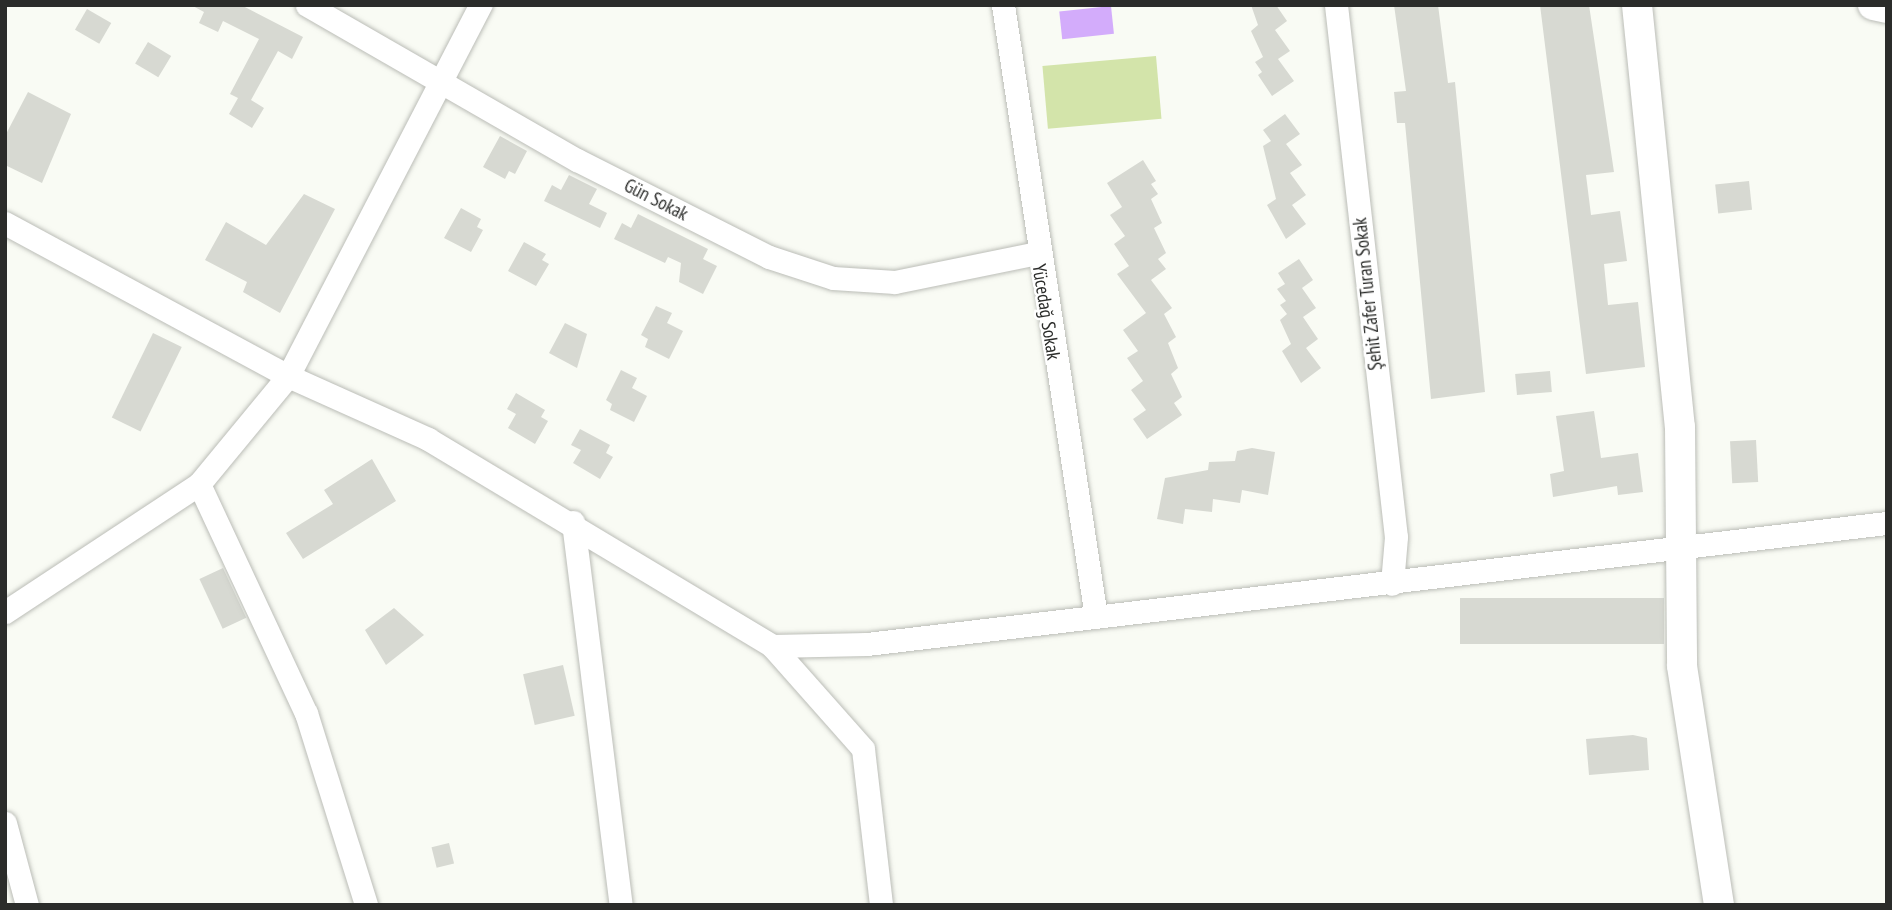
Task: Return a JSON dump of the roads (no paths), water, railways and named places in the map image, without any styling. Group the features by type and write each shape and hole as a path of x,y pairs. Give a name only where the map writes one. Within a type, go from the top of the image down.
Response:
{"street":[{"name":"Gün Sokak","path":"307,5 577,160 769,257 833,278 895,282 1037,253"},
{"path":"5,612 199,484 288,376 480,5"},
{"name":"Yücedağ Sokak","path":"1003,5 1037,253 1096,617"},
{"name":"Şehit Zafer Turan Sokak","path":"1336,5 1396,537 1392,584"},
{"path":"1637,5 1647,59 1680,426 1678,548 1682,666 1719,905"},
{"path":"1873,5 1887,8"},
{"path":"5,223 288,376 428,439 573,522 772,646 863,749 881,905"},
{"path":"199,484 306,713 366,905"},
{"path":"573,522 621,905"},
{"path":"772,646 867,644 1392,584 1887,523"},
{"path":"5,823 27,905"}]}
